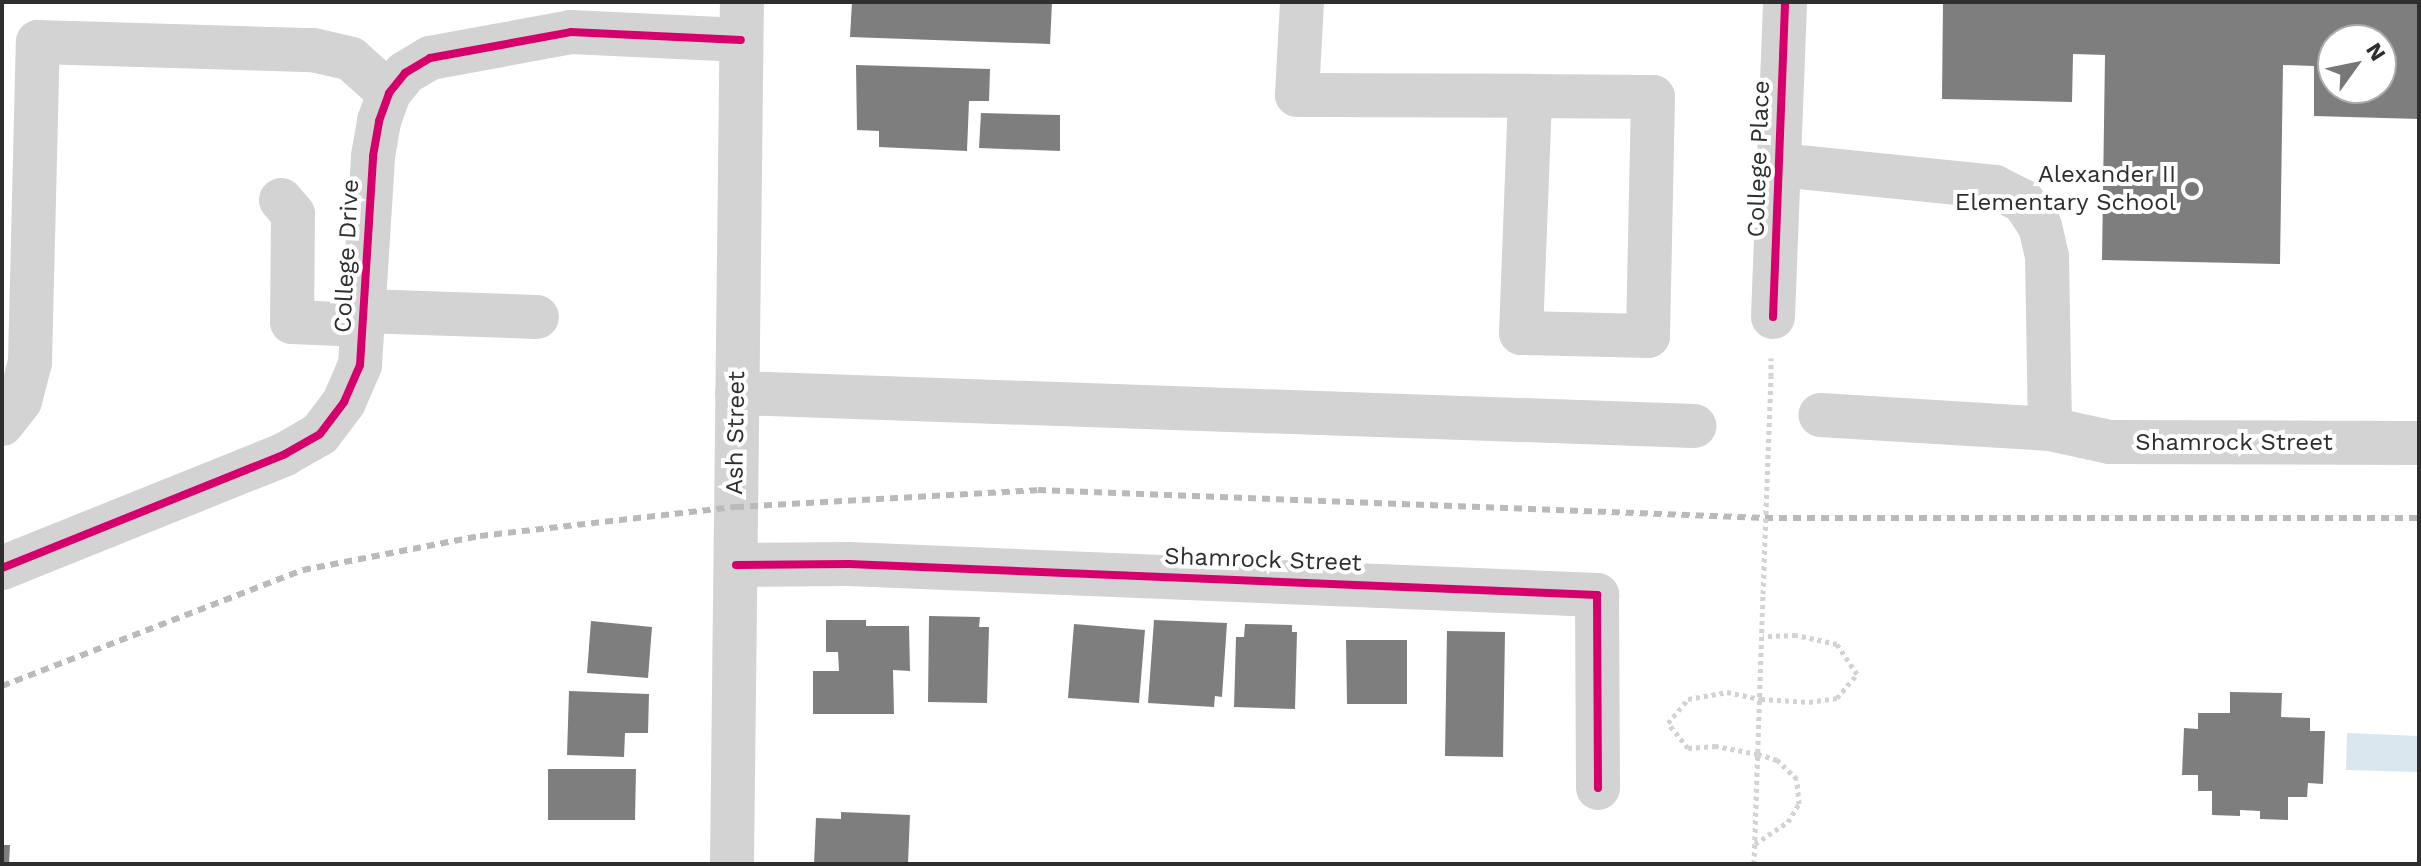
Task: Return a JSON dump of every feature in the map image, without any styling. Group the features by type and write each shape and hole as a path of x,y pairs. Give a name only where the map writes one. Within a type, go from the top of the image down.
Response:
{"street":[{"path":"1302,2 1297,95 1530,96 1653,97 1648,336 1521,333 1530,96"},
{"name":"College Place","path":"1773,317 1785,2"},
{"name":"College Drive","path":"2,568 285,454 320,434 344,402 360,365 373,156 379,121 389,93 405,73 430,58 571,32 741,21"},
{"name":"Ash Street","path":"732,864 741,21"},
{"path":"2,424 20,401 30,362 38,42 313,50 351,59 389,93"},
{"path":"1779,165 1995,187 2023,201 2040,226 2047,257 2050,429"},
{"path":"281,200 293,214 292,322 365,318 537,317"},
{"path":"737,393 1694,426"},
{"name":"Shamrock Street","path":"1820,415 2050,429 2110,442 2419,443"},
{"name":"Shamrock Street","path":"736,565 849,564 1597,595 1598,788"}],"path":[{"path":"1754,864 1771,376"},
{"path":"1755,844 1788,822 1799,804 1797,779 1777,760 1758,754 1716,746 1688,748 1668,723 1688,699 1727,692 1761,699 1809,702 1837,698 1857,674 1837,644 1796,635 1763,636"}],"shaded area":[{"path":"2347,733 2419,736 2419,772 2346,770"}],"building":[{"path":"852,2 1052,2 1050,44 850,37"},
{"name":"Alexander II Elementary School","path":"1943,2 2419,2 2419,119 2314,116 2314,66 2283,65 2280,264 2102,260 2105,55 2073,54 2072,102 1942,99"},
{"path":"856,65 990,69 989,101 969,101 967,151 879,147 879,131 857,130"},
{"path":"981,113 1060,115 1060,151 979,148"},
{"path":"929,616 980,617 979,627 989,627 987,703 928,702"},
{"path":"826,620 866,620 866,626 909,626 910,671 893,670 894,714 813,714 813,671 839,671 838,652 826,652"},
{"path":"1154,620 1227,623 1222,697 1215,696 1214,707 1148,703"},
{"path":"591,621 652,627 648,678 587,673"},
{"path":"1074,624 1145,630 1139,703 1068,698"},
{"path":"1245,624 1292,625 1292,632 1297,632 1295,709 1234,707 1236,637 1244,637"},
{"path":"1447,631 1505,632 1503,757 1445,756"},
{"path":"1346,640 1407,640 1407,704 1347,704"},
{"path":"569,691 649,694 648,733 625,733 624,757 567,755"},
{"path":"2230,692 2282,693 2281,717 2310,718 2310,731 2325,731 2323,784 2308,783 2307,797 2288,797 2288,820 2260,819 2260,811 2240,810 2240,816 2212,815 2212,791 2198,791 2198,775 2182,775 2184,728 2198,729 2198,713 2230,713"},
{"path":"548,769 636,769 635,820 548,820"},
{"path":"841,812 910,815 908,864 814,864 816,818 841,819"},
{"path":"2,845 10,845 9,864 2,864"}],"railway":[{"path":"2,686 303,570 480,536 736,507 1038,490 1765,518 2419,518"}],"cycle path":[{"path":"1773,317 1785,2"},
{"path":"2,568 285,454 320,434 344,402 360,365 373,156 379,121 389,93 405,73 430,58 571,32 741,40"},
{"path":"736,565 849,564 1597,595 1598,788"}],"place":[{"name":"Alexander II Elementary School","path":"2192,189"}]}
